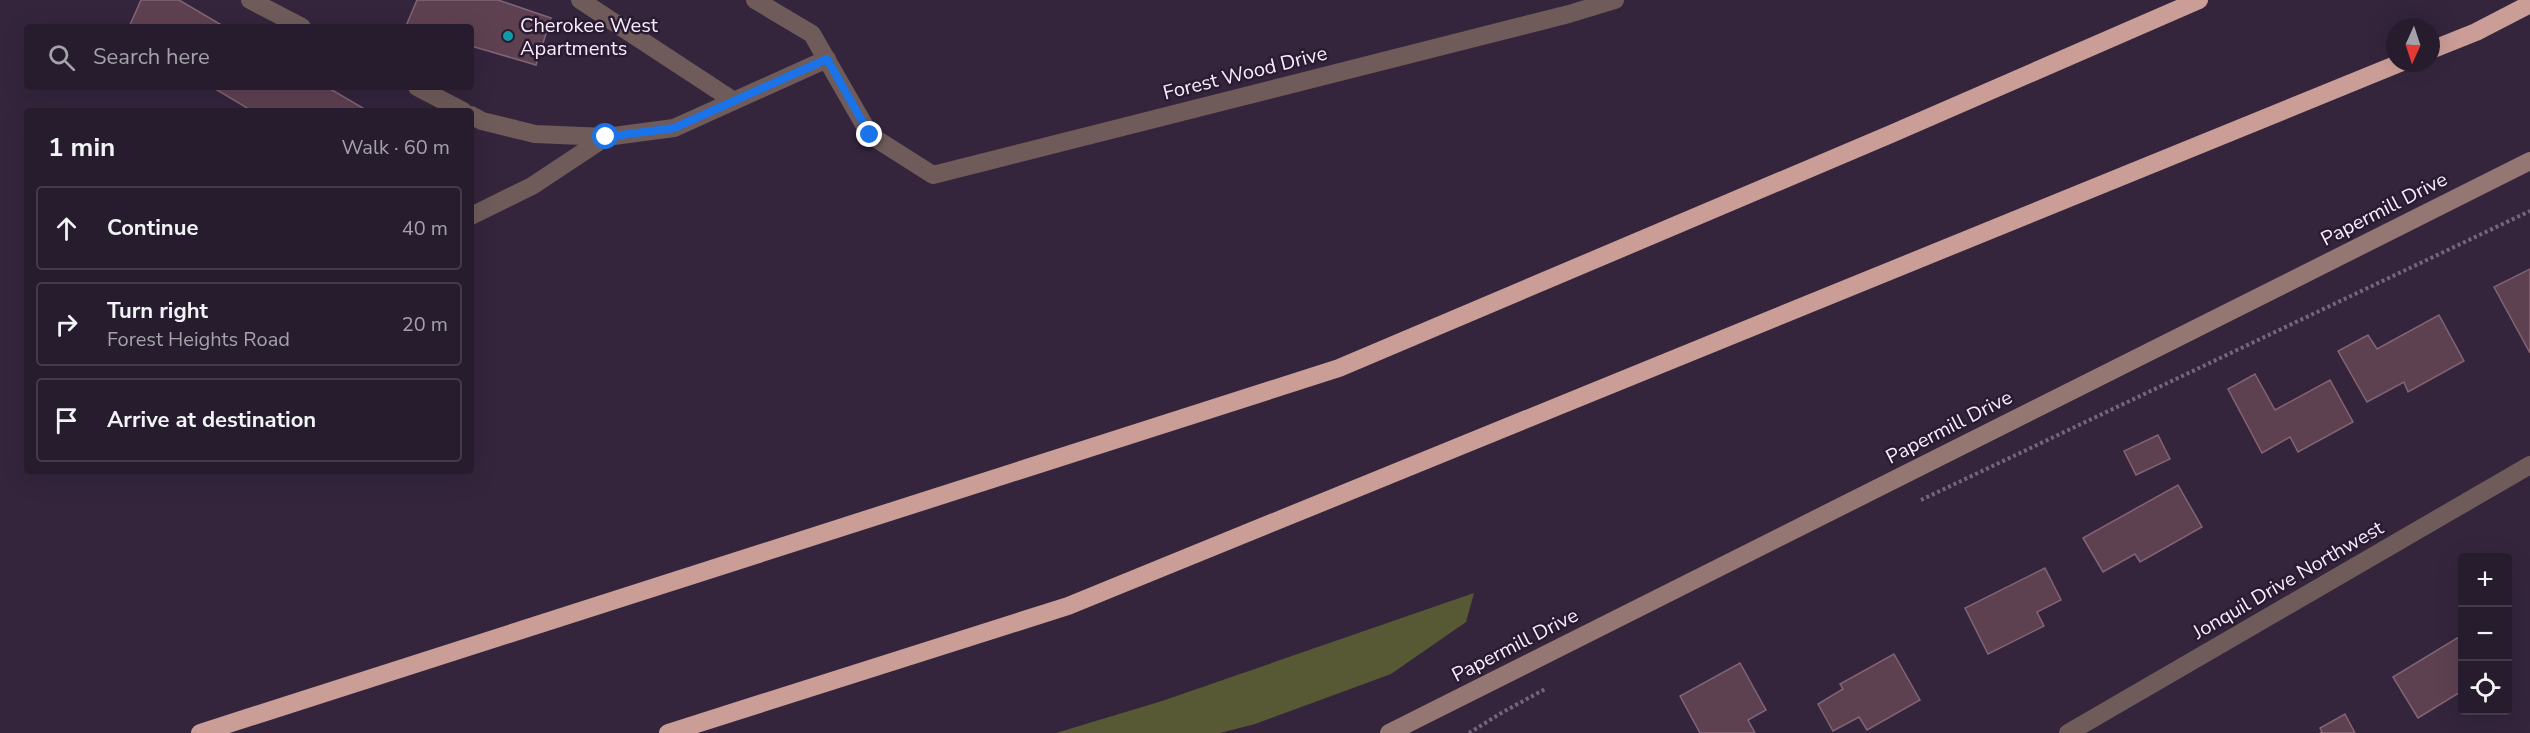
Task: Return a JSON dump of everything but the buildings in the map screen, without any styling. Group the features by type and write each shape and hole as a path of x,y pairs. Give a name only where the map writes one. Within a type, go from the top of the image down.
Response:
{"highway":[{"path":"200,733 1340,368 1892,134 2199,0"},
{"path":"2440,46 2476,32 2530,4"},
{"path":"668,733 1068,606 2386,69"}],"main road":[{"name":"Papermill Drive","path":"1389,733 2530,161"}],"street":[{"path":"250,0 296,24"},
{"path":"580,0 734,101"},
{"path":"474,117 482,121 535,134 606,137 674,128 827,59 812,34 755,0"},
{"name":"Forest Wood Drive","path":"827,59 870,135 933,175 1577,7 1615,0"},
{"path":"423,90 457,108"},
{"path":"474,215 532,186 606,137"},
{"name":"Jonquil Drive Northwest","path":"2068,733 2530,465"}],"path":[{"path":"1920,501 2530,211"},
{"path":"1469,733 1553,685"}],"green space":[{"path":"1474,593 1466,622 1391,674 1255,724 1220,733 1056,733 1162,701"}],"place":[{"name":"Cherokee West Apartments","path":"508,36"}],"route":[{"path":"606,137 674,128 827,59 870,135"}]}
